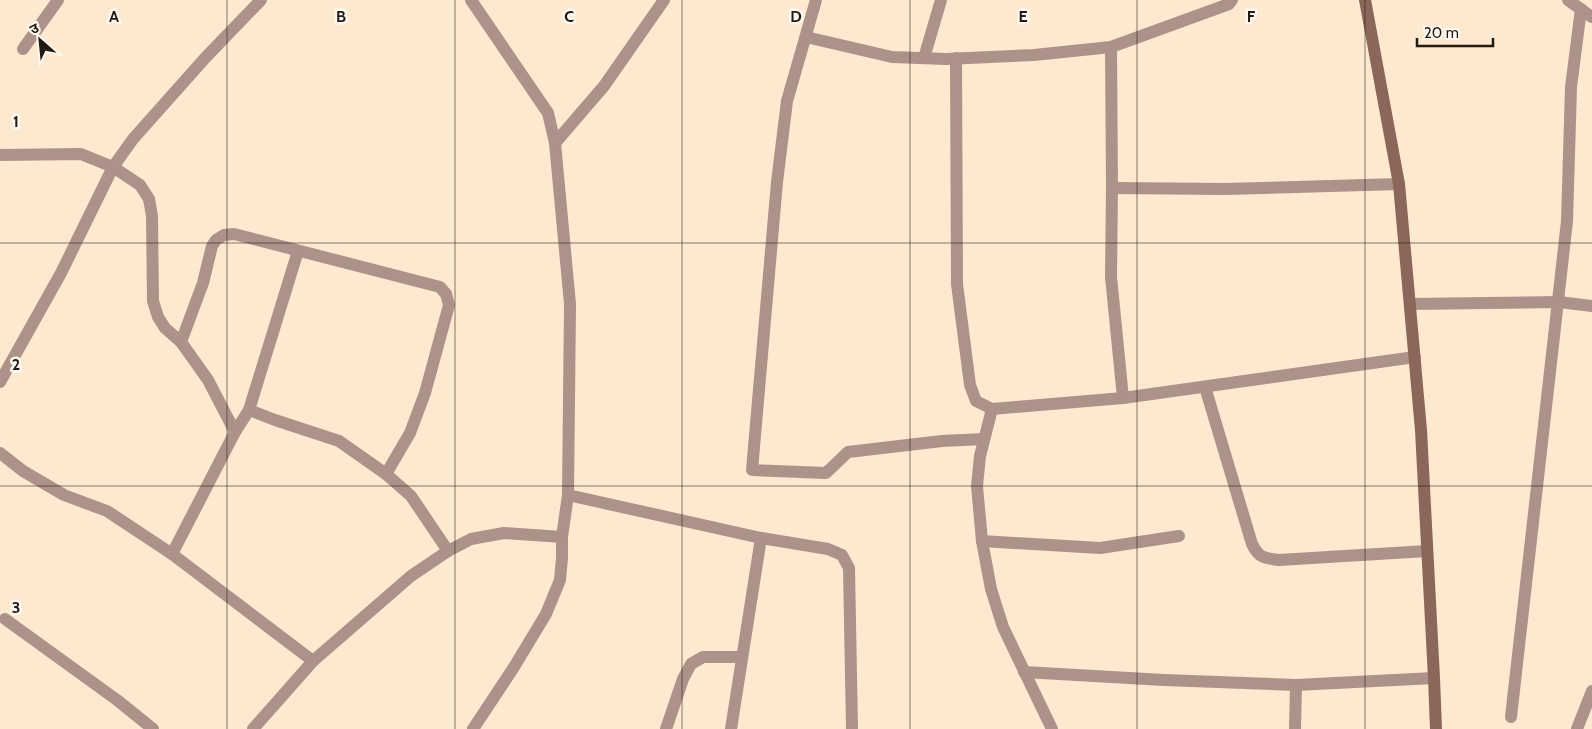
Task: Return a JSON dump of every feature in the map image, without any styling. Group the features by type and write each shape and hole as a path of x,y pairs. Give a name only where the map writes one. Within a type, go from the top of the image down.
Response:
{"street":[{"path":"22,49 58,0"},
{"path":"0,382 61,273 113,167 133,139 194,70 261,0"},
{"path":"471,0 548,113 555,143 570,304 568,495 562,537 560,580 546,614 514,667 472,729"},
{"path":"555,143 604,86 664,0"},
{"path":"816,0 787,101 777,182 752,470 826,474 848,452 942,441 984,440"},
{"path":"924,58 941,0"},
{"path":"806,37 892,57 956,58 1034,55 1111,46 1229,4 1232,0"},
{"path":"1365,0 1400,184 1411,304 1428,551 1436,729"},
{"path":"1568,0 1592,17"},
{"path":"1511,718 1567,221 1571,87 1581,9"},
{"path":"1111,46 1111,276 1123,398"},
{"path":"956,58 957,284 970,385 976,401 992,409 1123,398 1415,357"},
{"path":"0,155 81,154 113,167 140,185 149,199 152,216 153,301 158,317 165,328 181,342 208,380 236,432"},
{"path":"1112,188 1226,189 1400,184"},
{"path":"181,342 203,283 212,246 216,240 224,235 234,234 440,287 446,294 449,305 425,393 410,433 386,474"},
{"path":"172,554 236,432 250,410 298,251"},
{"path":"1411,304 1559,302 1592,306"},
{"path":"1205,386 1252,544 1257,553 1265,558 1279,560 1428,551"},
{"path":"992,409 980,456 977,486 982,541 991,589 1003,627 1052,729"},
{"path":"250,410 274,420 339,441 386,474 411,496 448,550"},
{"path":"0,453 23,470 64,495 107,511 172,554 313,662"},
{"path":"568,495 761,538 828,549 842,555 849,568 852,729"},
{"path":"253,729 313,662 410,576 448,550 470,539 504,533 562,537"},
{"path":"982,541 1100,548 1179,536"},
{"path":"731,729 761,538"},
{"path":"4,619 117,700 152,729"},
{"path":"666,729 683,679 691,664 703,657 742,657"},
{"path":"1024,672 1296,685 1434,678"},
{"path":"1295,729 1296,685"},
{"path":"1577,729 1592,691"}]}
